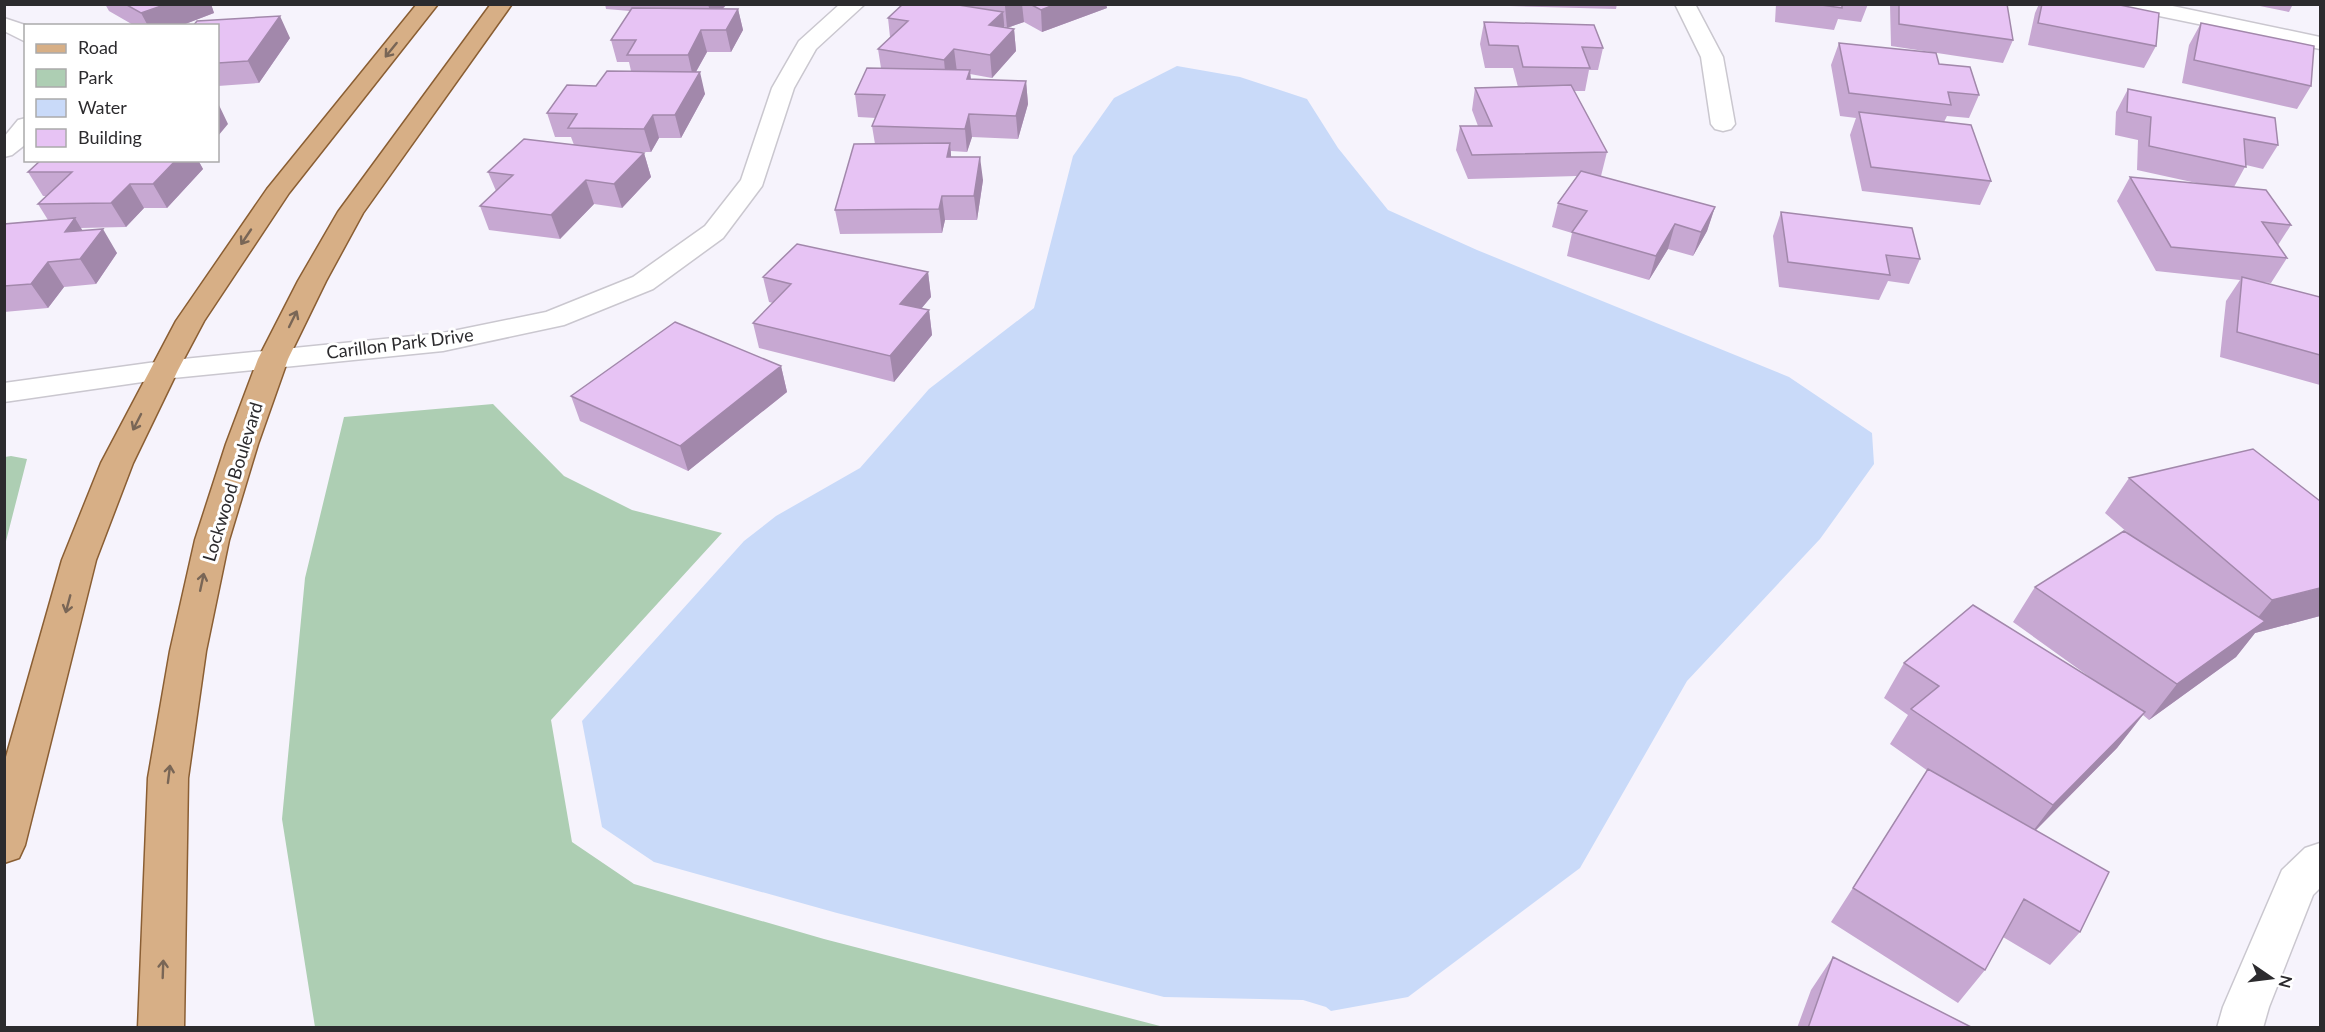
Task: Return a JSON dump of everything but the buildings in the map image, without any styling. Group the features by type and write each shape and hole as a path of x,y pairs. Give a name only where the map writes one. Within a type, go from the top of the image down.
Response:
{"main road":[{"path":"4,845 79,560 117,463 163,370 190,321 279,189 428,4"},
{"name":"Lockwood Boulevard","path":"161,1028 168,778 188,651 212,540 242,444 273,359 312,281 351,212 502,4"}],"street":[{"name":"Carillon Park Drive","path":"4,393 163,370 454,340 554,320 643,283 714,232 753,181 783,88 807,46 844,10 855,4"},
{"path":"1685,4 1712,57 1723,124"},
{"path":"2130,4 2320,43"},
{"path":"4,24 20,29 24,34"},
{"path":"4,150 19,137 24,128"},
{"path":"2240,1028 2246,1007 2297,883 2320,861"}],"green space":[{"path":"493,404 564,476 632,510 722,533 551,720 572,842 634,884 824,939 1160,1026 1225,1027 315,1027 282,819 305,578 344,417"},
{"path":"5,457 27,459 5,545"}],"water":[{"path":"1177,66 1240,77 1307,99 1338,148 1388,210 1477,250 1789,377 1872,433 1874,464 1820,539 1687,681 1580,868 1408,997 1331,1011 1326,1007 1303,1000 1164,997 837,913 654,862 602,827 582,721 744,541 776,516 860,468 929,389 1034,308 1073,156 1114,98"}]}
